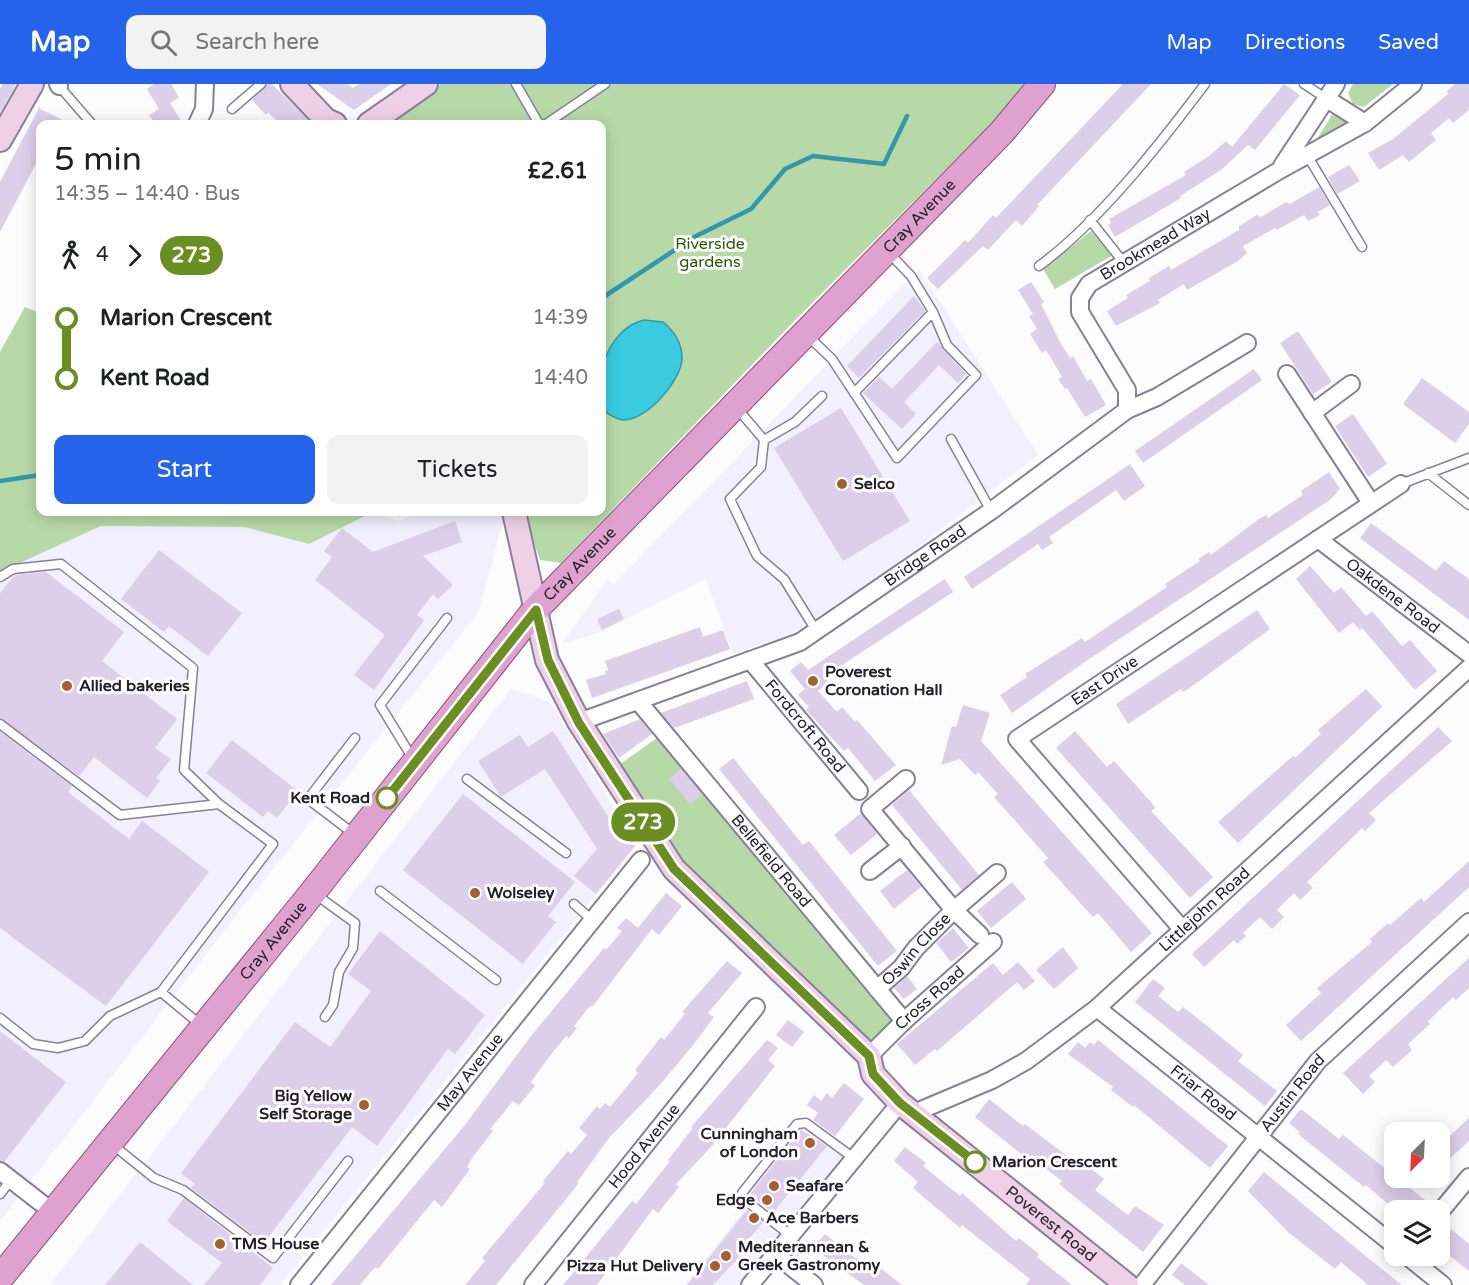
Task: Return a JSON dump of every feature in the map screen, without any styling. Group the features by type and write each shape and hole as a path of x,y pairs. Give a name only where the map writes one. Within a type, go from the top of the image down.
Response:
{"main road":[{"name":"Cray Avenue","path":"0,1280 313,892 536,610 804,332 1002,132 1042,84"}],"street":[{"path":"0,141 32,84"},
{"path":"199,120 204,109 205,84"},
{"path":"292,84 326,120"},
{"path":"375,120 426,84"},
{"name":"Brookmead Way","path":"1280,170 1336,84"},
{"name":"Brookmead Way","path":"1127,410 1127,390 1080,312 1080,297 1089,284 1280,170 1365,123 1413,84"},
{"path":"1327,99 1365,123"},
{"name":"Bridge Road","path":"579,723 800,642 992,511 1127,410 1157,398 1247,343"},
{"path":"1287,374 1371,504"},
{"path":"1312,412 1351,384"},
{"name":"East Drive","path":"1182,929 1017,739 1401,484"},
{"path":"515,516 536,610"},
{"name":"Oakdene Road","path":"1318,539 1469,654"},
{"name":"Poverest Road","path":"536,610 548,660 579,723 674,869 869,1056 873,1074 907,1108 1128,1285"},
{"name":"Fordcroft Road","path":"750,660 859,791"},
{"name":"Littlejohn Road","path":"907,1108 992,1080 1026,1061 1096,1008 1469,668"},
{"name":"Bellefield Road","path":"638,701 904,1021"},
{"name":"Oswin Close","path":"906,779 870,809 954,910 986,938"},
{"path":"870,871 902,846"},
{"name":"May Avenue","path":"299,1285 641,860"},
{"name":"Oswin Close","path":"878,989 901,968 916,948 954,910 998,873"},
{"name":"Austin Road","path":"1142,1285 1317,1061 1469,922"},
{"name":"Cross Road","path":"869,1056 986,938"},
{"name":"Hood Avenue","path":"533,1285 756,1007"},
{"name":"Friar Road","path":"1096,1008 1384,1237"},
{"path":"750,1285 856,1159 907,1108"},
{"path":"6,1175 54,1213"},
{"path":"1450,1200 1469,1177"},
{"path":"775,1254 814,1285"},
{"path":"1419,1266 1443,1285"},
{"path":"0,1280 5,1285"}],"lane":[{"path":"232,109 261,84"},
{"path":"516,84 537,120"},
{"path":"552,120 605,84"},
{"path":"1039,266 1090,220 1164,140 1205,84"},
{"path":"1304,84 1327,99"},
{"path":"58,85 89,120"},
{"path":"1307,155 1362,247"},
{"path":"1090,220 1125,263"},
{"path":"804,332 832,359 897,458 976,375 947,345 933,312 911,276 886,250"},
{"path":"854,393 933,312"},
{"path":"765,440 795,422 822,396"},
{"path":"734,404 765,440 761,467 730,499 757,556 784,579 817,632"},
{"path":"951,439 992,511"},
{"path":"1401,484 1469,458"},
{"path":"1428,473 1469,506"},
{"path":"0,577 13,568 61,564 193,668 184,770 219,804 273,844 161,992 110,1016 85,1041 58,1048 33,1044 0,1018"},
{"path":"415,762 380,705 447,618"},
{"path":"0,724 120,815 219,804"},
{"path":"355,738 308,800 357,836"},
{"path":"467,779 566,853"},
{"path":"380,891 496,980"},
{"path":"313,892 355,923 353,948 339,972 333,1005 325,1017"},
{"path":"574,904 592,920"},
{"path":"161,992 202,1027"},
{"path":"790,1235 742,1195 796,1124 806,1124 856,1159"},
{"path":"110,1143 154,1178 183,1190 273,1258 348,1161"},
{"path":"0,1194 6,1175"}],"shaded area":[{"path":"919,269 1038,455 892,567 791,634 733,654 706,579 601,632 562,644 607,580 614,584"},
{"path":"365,516 385,516 399,521 413,516 503,516 504,519 478,613 241,909 0,1221 0,572 101,526 245,527 309,544"},
{"path":"511,689 551,703 636,845 280,1285 50,1285"},
{"path":"801,1124 847,1158 738,1285 685,1285 748,1205 741,1199"}],"green space":[{"name":"Riverside gardens","path":"441,84 1031,84 799,316 561,563 540,560 524,516 606,516 606,120 391,120"},
{"path":"1353,84 1393,84 1364,107 1353,104 1348,93"},
{"path":"1337,107 1351,121 1315,142"},
{"path":"1091,231 1113,255 1055,289 1043,269"},
{"path":"25,307 36,311 36,516 365,516 309,544 245,527 101,526 0,572 0,352"},
{"path":"657,738 858,980 895,1019 867,1047 667,850 616,767"}],"water":[{"path":"644,320 663,322 671,329 679,342 682,358 676,377 662,397 643,413 624,420 615,418 606,410 606,358 621,333 631,325"}],"building":[{"path":"3,84 16,84 0,113 0,89"},
{"path":"154,84 171,84 179,97 170,103 181,120 152,120 149,115 159,109 147,89"},
{"path":"267,84 272,84 308,120 275,120 268,112 266,115 252,100"},
{"path":"317,84 347,84 353,88 359,84 391,84 354,110"},
{"path":"1123,84 1151,84 1037,205 1039,206 1022,226 1016,220 988,250 983,246 938,289 927,278 965,240 968,243 993,215 996,218"},
{"path":"1284,84 1300,95 1255,150 1248,145 1221,170 1180,196 1181,198 1115,237 1108,225 1111,223 1109,219 1186,175 1184,172 1209,156 1226,141 1232,147"},
{"path":"1455,84 1469,84 1469,110 1453,123 1449,118 1431,133 1436,140 1409,162 1403,155 1379,170 1368,153 1393,139 1448,94 1447,91"},
{"path":"40,106 40,109 63,120 36,120 36,164 0,232 0,182"},
{"path":"1349,165 1360,181 1337,194 1328,177"},
{"path":"1319,187 1330,205 1318,212 1320,215 1308,221 1304,215 1277,230 1275,228 1243,246 1247,253 1238,261 1187,290 1184,284 1158,300 1160,303 1116,326 1107,311 1128,298 1126,295 1150,281 1149,278 1169,266 1171,270 1239,230 1239,226 1257,215 1261,217 1286,202 1290,204"},
{"path":"1031,282 1044,302 1041,304 1061,344 1070,358 1073,356 1087,381 1091,379 1106,405 1085,417 1067,388 1065,389 1058,379 1062,377 1046,350 1042,353 1030,334 1037,329 1029,316 1033,314 1018,290"},
{"path":"914,296 925,311 859,378 847,366"},
{"path":"1298,331 1332,382 1313,394 1280,343"},
{"path":"937,342 966,374 958,383 939,365 904,402 916,414 902,429 863,393 879,377 892,389"},
{"path":"1254,369 1262,380 1143,463 1135,451"},
{"path":"1422,378 1469,412 1469,424 1455,443 1403,404"},
{"name":"Selco","path":"841,408 910,521 843,561 774,448"},
{"path":"1353,414 1387,464 1368,477 1335,426"},
{"path":"1130,464 1145,486 1124,501 1116,490 1049,537 1053,543 1042,550 1038,544 972,589 964,577"},
{"path":"1329,472 1340,489 1330,500 1089,659 1012,713 1000,695 1027,677 1025,674 1082,638 1085,642 1167,587 1165,584 1200,561 1198,559 1209,552 1211,555 1259,519 1266,515 1268,518 1303,495 1301,491"},
{"path":"455,521 462,542 423,556 453,585 438,599 433,594 417,615 424,620 374,690 354,675 385,635 315,580 332,557 324,551 342,528 373,552"},
{"path":"1371,523 1436,571 1444,561 1469,579 1469,620 1360,538"},
{"path":"159,550 242,613 208,656 169,626 164,632 121,599"},
{"path":"1310,566 1334,593 1341,587 1366,616 1372,611 1402,646 1410,640 1437,671 1415,690 1362,628 1360,630 1353,622 1339,633 1296,579"},
{"name":"Allied bakeries","path":"46,572 124,632 102,661 177,719 155,748 171,759 156,778 160,781 147,798 94,757 79,776 0,718 0,593 15,575"},
{"path":"945,579 953,592 824,677 829,682 818,691 837,712 842,707 855,722 857,720 896,765 875,781 848,748 844,751 806,710 809,707 798,695 805,689 790,671 801,662 808,670"},
{"path":"619,609 624,619 602,630 597,619"},
{"path":"1257,610 1270,629 1191,687 1183,692 1181,689 1128,724 1116,704"},
{"path":"700,627 703,637 723,630 730,649 592,698 586,680 606,674 605,671 608,670 605,661"},
{"path":"747,681 754,699 674,728 661,713"},
{"path":"1366,689 1382,706 1381,708 1238,843 1218,822 1293,756 1295,758 1321,734 1318,730"},
{"path":"963,705 990,713 981,741 1152,933 1131,952 1098,913 1093,917 1043,862 1048,858 994,797 998,794 978,772 975,775 960,759 941,765 952,726 956,727"},
{"path":"640,719 652,734 619,758 603,734"},
{"path":"1438,727 1452,741 1369,813 1376,820 1365,831 1362,828 1307,882 1313,888 1300,900 1294,893 1277,910 1284,917 1272,929 1260,917 1243,933 1246,936 1237,944 1234,940 1204,967 1192,954"},
{"path":"553,731 618,832 635,846 596,894 574,876 597,849 545,769 501,797 478,761 520,735 528,747"},
{"path":"1075,731 1107,767 1114,761 1151,802 1155,808 1151,811 1213,877 1190,898 1056,748"},
{"path":"0,732 72,786 68,792 129,839 142,821 209,872 106,1006 0,928"},
{"path":"232,740 298,791 277,818 268,811 263,817 206,773"},
{"path":"733,758 803,845 809,841 897,951 878,966 719,769"},
{"path":"681,769 702,794 690,804 669,779"},
{"path":"909,790 979,875 962,890 892,805"},
{"path":"463,794 575,882 548,916 556,922 523,964 403,870"},
{"path":"861,813 877,834 851,855 834,835"},
{"path":"1469,861 1469,887 1301,1041 1286,1025 1321,993 1317,988 1372,942 1370,939 1388,923 1390,925 1421,898 1424,902"},
{"path":"907,870 921,887 894,909 880,891"},
{"path":"1012,882 1026,899 991,928 977,911"},
{"path":"666,893 682,906 659,935 652,929 592,1007 590,1006 574,1026 577,1028 569,1038 566,1036 546,1061 531,1082 535,1086 519,1105 513,1101 490,1129 493,1131 467,1167 470,1169 442,1207 434,1200 378,1269 375,1267 360,1285 331,1285 465,1125 531,1036 604,948 606,950 622,931 617,928 626,918 638,928"},
{"path":"953,928 969,948 951,962 936,943"},
{"path":"380,931 485,1015 455,1054 448,1049 377,1146 352,1127 264,1243 191,1188 195,1184 181,1173 295,1022 330,1047 371,991 348,974"},
{"path":"1063,947 1078,968 1054,989 1036,970"},
{"path":"1469,958 1469,988 1456,1000 1453,997 1428,1021 1430,1024 1408,1044 1412,1050 1393,1067 1386,1060 1369,1076 1375,1082 1363,1094 1343,1073"},
{"path":"727,961 742,973 708,1013 714,1017 694,1044 657,1088 609,1138 577,1182 579,1183 496,1285 465,1285 485,1261 482,1258 545,1183 543,1181 568,1151 571,1154 587,1135 579,1128 597,1106 600,1109 605,1103 610,1107 638,1073 635,1070 661,1037 664,1040 685,1014 682,1012"},
{"path":"1018,962 1035,981 1024,990 1017,982 937,1051 935,1049 915,1065 897,1044 993,963 1003,975"},
{"path":"907,976 917,989 904,999 894,988"},
{"path":"1153,979 1165,988 1158,996 1178,1012 1183,1007 1196,1017 1243,1055 1238,1061 1277,1091 1265,1106 1135,1002"},
{"path":"788,1020 804,1032 792,1047 776,1035"},
{"path":"0,1031 66,1082 4,1162 0,1161"},
{"path":"767,1040 778,1048 768,1060 775,1066 710,1148 676,1184 679,1187 658,1213 653,1209 597,1285 563,1285 632,1201 636,1204 670,1161 668,1160 693,1128 691,1127"},
{"path":"1098,1040 1228,1146 1210,1168 1134,1105 1133,1107 1111,1090 1113,1087 1068,1054 1078,1042 1085,1048 1090,1042 1094,1045"},
{"path":"844,1083 864,1099 835,1136 813,1120 818,1113 807,1105 814,1095 821,1101 827,1093 832,1098"},
{"path":"989,1099 1023,1126 1025,1124 1077,1163 1080,1160 1104,1179 1095,1190 1128,1215 1135,1206 1164,1225 1143,1252 1059,1184 1062,1181 1027,1154 1025,1157 975,1117"},
{"path":"1301,1109 1339,1139 1343,1135 1384,1168 1384,1188 1410,1188 1425,1200 1384,1201 1298,1134 1300,1132 1289,1123"},
{"path":"1469,1118 1469,1141 1450,1158 1450,1136"},
{"path":"801,1130 827,1146 773,1213 750,1194"},
{"path":"905,1147 926,1163 923,1166 960,1196 962,1193 1016,1241 1019,1238 1039,1254 1037,1257 1072,1285 1026,1285 1030,1279 962,1225 960,1228 913,1188 918,1182 894,1161"},
{"path":"1264,1172 1402,1285 1368,1285 1341,1262 1335,1269 1288,1232 1248,1191"},
{"name":"TMS House","path":"184,1198 273,1268 260,1285 204,1285 222,1263 167,1221"},
{"path":"747,1210 763,1222 737,1254 740,1256 713,1285 687,1285"},
{"path":"1450,1230 1469,1244 1469,1271 1450,1256"},
{"path":"825,1234 864,1265 869,1259 902,1285 864,1285 813,1248"},
{"path":"140,1242 193,1285 105,1285"},
{"path":"1181,1263 1209,1285 1185,1285 1172,1275"}],"waterway":[{"path":"606,295 696,236 751,209 785,169 813,156 884,164 907,116"},
{"path":"0,481 36,476"}],"bus line":[{"name":"273","path":"387,798 536,610 548,660 579,723 674,869 869,1056 873,1074 900,1103 975,1162"}],"place":[{"name":"Selco","path":"842,484"},
{"name":"Poverest Coronation Hall","path":"813,681"},
{"name":"Allied bakeries","path":"67,686"},
{"name":"Kent Road","path":"387,798"},
{"name":"Wolseley","path":"475,893"},
{"name":"Big Yellow Self Storage","path":"364,1105"},
{"name":"Cunningham of London","path":"810,1143"},
{"name":"Marion Crescent","path":"975,1162"},
{"name":"Seafare","path":"774,1186"},
{"name":"Edge","path":"767,1200"},
{"name":"Ace Barbers","path":"754,1218"},
{"name":"TMS House","path":"220,1244"},
{"name":"Mediterannean & Greek Gastronomy","path":"726,1256"},
{"name":"Pizza Hut Delivery","path":"715,1266"}]}
